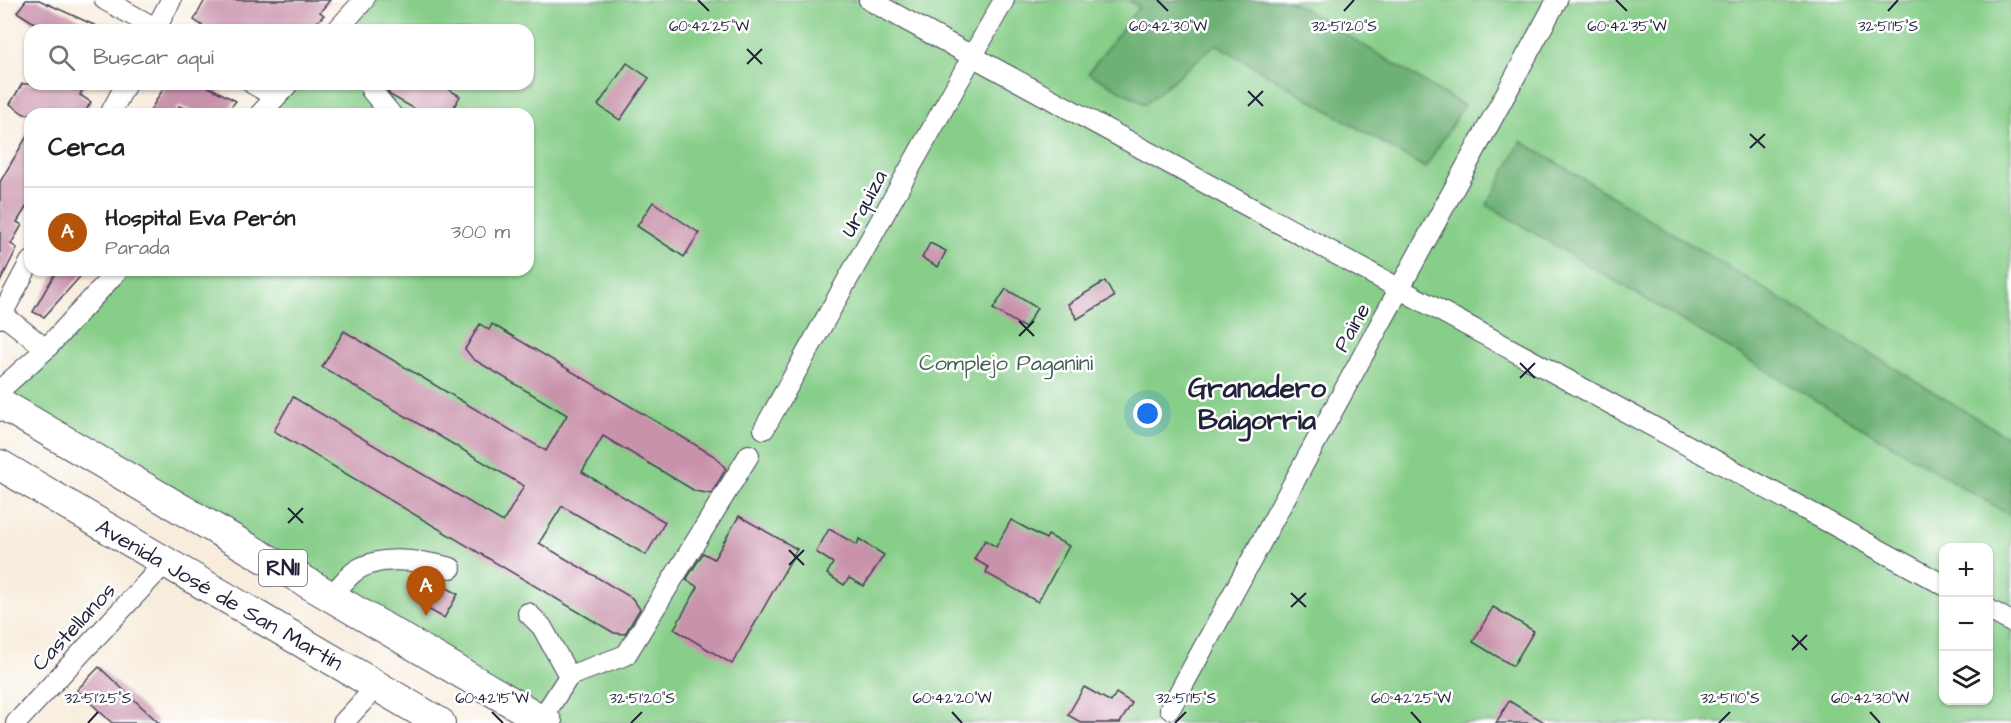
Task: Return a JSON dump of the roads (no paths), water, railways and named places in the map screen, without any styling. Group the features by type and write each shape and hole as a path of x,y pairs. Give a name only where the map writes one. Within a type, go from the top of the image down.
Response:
{"main road":[{"name":"RN11","path":"0,403 544,721"},
{"name":"Avenida José de San Martín","path":"0,465 440,723"}],"street":[{"path":"105,0 147,24"},
{"path":"159,24 171,0"},
{"path":"342,24 364,0"},
{"path":"869,0 1939,582"},
{"name":"Urquiza","path":"764,429 1004,0"},
{"name":"Paine","path":"1170,710 1557,0"},
{"path":"113,108 123,90"},
{"path":"372,90 386,108"},
{"path":"266,108 282,91"},
{"path":"24,273 1,316 46,349"},
{"path":"0,390 46,349 113,276"},
{"path":"544,721 569,676 626,655 749,455"},
{"path":"331,596 355,571 387,561 420,560 451,568"},
{"name":"Castellanos","path":"16,723 165,562"},
{"path":"1993,611 2011,622"},
{"path":"528,613 542,627 569,676"},
{"path":"342,723 377,686"}],"place":[{"name":"Hospital Eva Perón","path":"426,616"}],"district":[{"name":"Granadero Baigorria","path":"1257,403"}],"park label":[{"name":"Complejo Paganini","path":"1006,362"}]}
